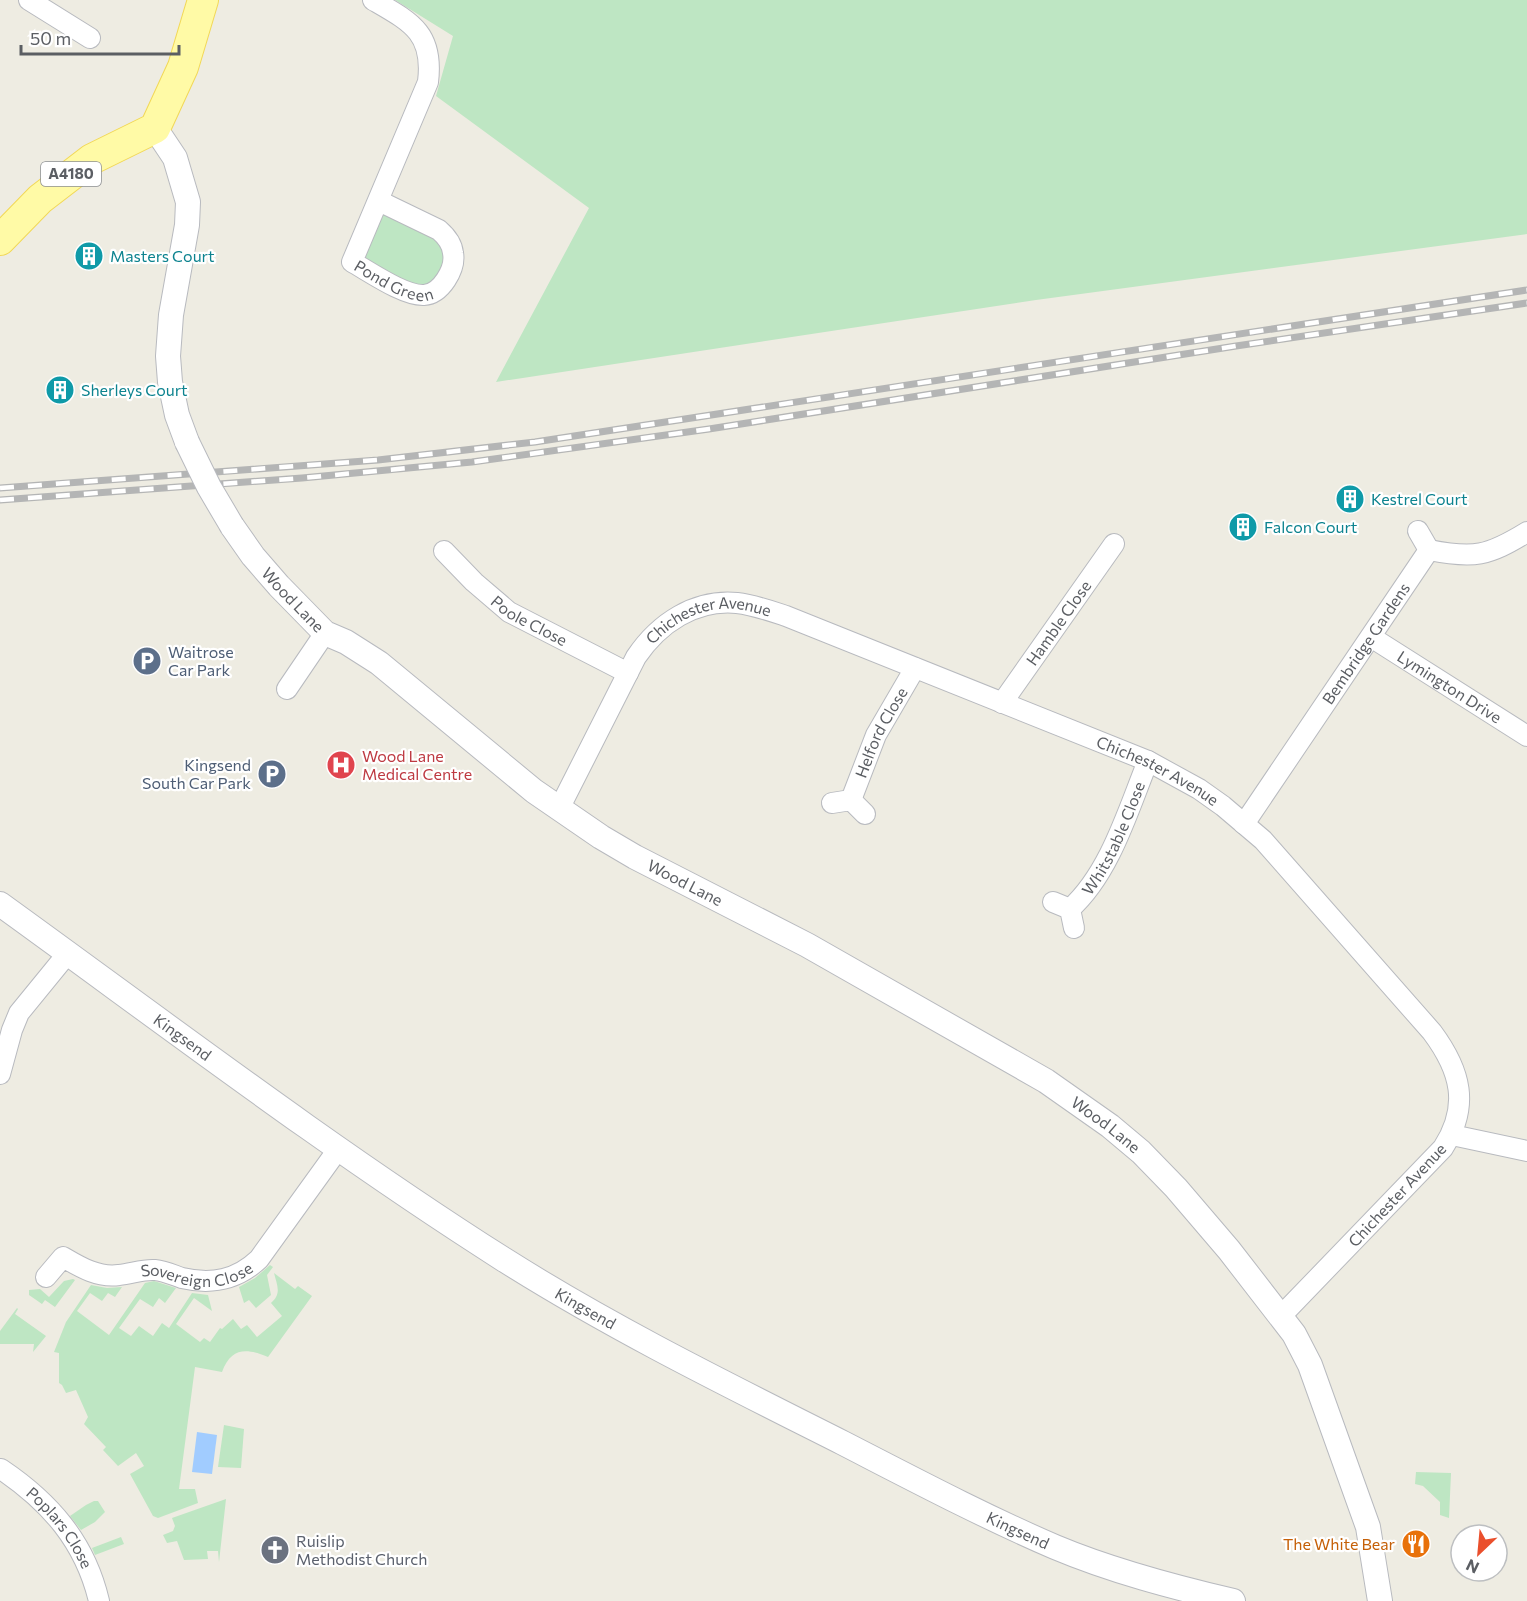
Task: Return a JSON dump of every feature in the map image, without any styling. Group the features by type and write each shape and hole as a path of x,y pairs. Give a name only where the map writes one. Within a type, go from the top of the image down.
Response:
{"main road":[{"path":"155,128 183,67 203,0"},
{"name":"A4180","path":"0,240 40,199 92,159 155,128"}],"street":[{"path":"29,0 90,38"},
{"name":"Pond Green","path":"373,0 408,21 421,33 427,48 430,66 428,82 352,262 406,291 425,295 434,292 441,287 453,263 454,255 447,237 439,230 379,201"},
{"name":"Wood Lane","path":"155,128 175,158 188,202 187,225 171,315 168,356 170,382 177,414 209,487 232,526 273,579 325,633 346,642 378,663 559,809 635,857 807,945 996,1052 1077,1101 1141,1152 1176,1188 1294,1334 1310,1365 1368,1527 1380,1601"},
{"path":"1418,531 1429,550 1470,556 1503,547 1527,532"},
{"name":"Hamble Close","path":"1002,704 1114,543"},
{"name":"Bembridge Gardens","path":"1244,824 1429,550"},
{"name":"Poole Close","path":"444,551 474,582 509,612 628,673"},
{"name":"Chichester Avenue","path":"559,809 646,642 659,629 692,609 708,605 738,603 786,616 1148,761 1199,789 1244,824 1280,858 1445,1049 1458,1083 1458,1118 1452,1135 1433,1160 1281,1316"},
{"path":"287,688 325,633"},
{"name":"Lymington Drive","path":"1371,637 1527,736"},
{"name":"Helford Close","path":"865,814 842,802 876,735 915,668"},
{"name":"Whitstable Close","path":"1066,913 1088,892 1104,866 1148,761"},
{"name":"Kingsend","path":"0,904 339,1148 533,1278 755,1399 951,1498 1057,1547 1111,1568 1233,1601"},
{"path":"0,1074 19,1013 68,953"},
{"path":"1452,1135 1527,1151"},
{"name":"Sovereign Close","path":"45,1277 63,1257 100,1275 111,1276 156,1270 206,1282 236,1276 259,1259 339,1148"},
{"name":"Poplars Close","path":"1,1469 35,1494 68,1530 89,1571 99,1601"},
{"name":"Wood Lane","path":"1366,1601 1364,1587 1373,1554"}],"green space":[{"path":"395,0 1527,0 1527,234 1036,300 496,382 589,208 436,96 453,36"},
{"path":"379,201 451,246 434,292 352,262"},
{"path":"270,1265 273,1267 267,1275 271,1295 256,1308 249,1300 244,1303 239,1287 255,1278"},
{"path":"274,1273 295,1289 298,1286 312,1296 268,1357 247,1351 230,1358 222,1372 195,1367 179,1489 195,1489 198,1503 158,1518 153,1516 130,1474 144,1466 136,1453 118,1466 103,1450 106,1447 84,1424 88,1417 76,1390 66,1393 59,1383 59,1353 54,1352 66,1322 91,1285 107,1288 122,1287 115,1297 108,1293 102,1301 90,1293 77,1311 109,1335 145,1283 154,1281 176,1288 165,1303 159,1298 153,1307 140,1299 119,1328 131,1336 139,1326 153,1336 162,1323 169,1328 192,1293 208,1295 212,1311 194,1298 176,1324 200,1342 204,1338 210,1342 220,1328 222,1329 233,1319 241,1329 247,1325 257,1337 282,1316 271,1303 278,1293"},
{"path":"75,1280 55,1307 45,1300 42,1304 29,1295 29,1290 40,1289 49,1297 64,1281"},
{"path":"17,1308 15,1314 46,1336 33,1352 34,1344 0,1344 0,1331"},
{"path":"224,1425 244,1429 241,1468 218,1467"},
{"path":"1416,1472 1451,1473 1449,1518 1440,1515 1440,1502 1423,1486 1415,1484"},
{"path":"226,1499 219,1562 218,1551 207,1551 208,1559 184,1560 177,1541 167,1543 163,1535 173,1531 175,1526 172,1518"},
{"path":"94,1501 98,1501 105,1512 95,1522 81,1530 70,1516"},
{"path":"121,1537 124,1544 95,1555 92,1548"}],"water":[{"path":"197,1432 217,1435 212,1474 192,1472"}],"railway":[{"path":"0,488 378,460 535,442 1527,290"},
{"path":"0,500 302,478 472,462 709,429 1236,346 1527,303"}],"place":[{"name":"Masters Court","path":"89,256"},
{"name":"Sherleys Court","path":"60,390"},
{"name":"Kestrel Court","path":"1350,499"},
{"name":"Falcon Court","path":"1243,527"},
{"name":"Waitrose Car Park","path":"147,661"},
{"name":"Wood Lane Medical Centre","path":"341,765"},
{"name":"Kingsend South Car Park","path":"272,774"},
{"name":"The White Bear","path":"1416,1544"},
{"name":"Ruislip Methodist Church","path":"275,1550"}]}
